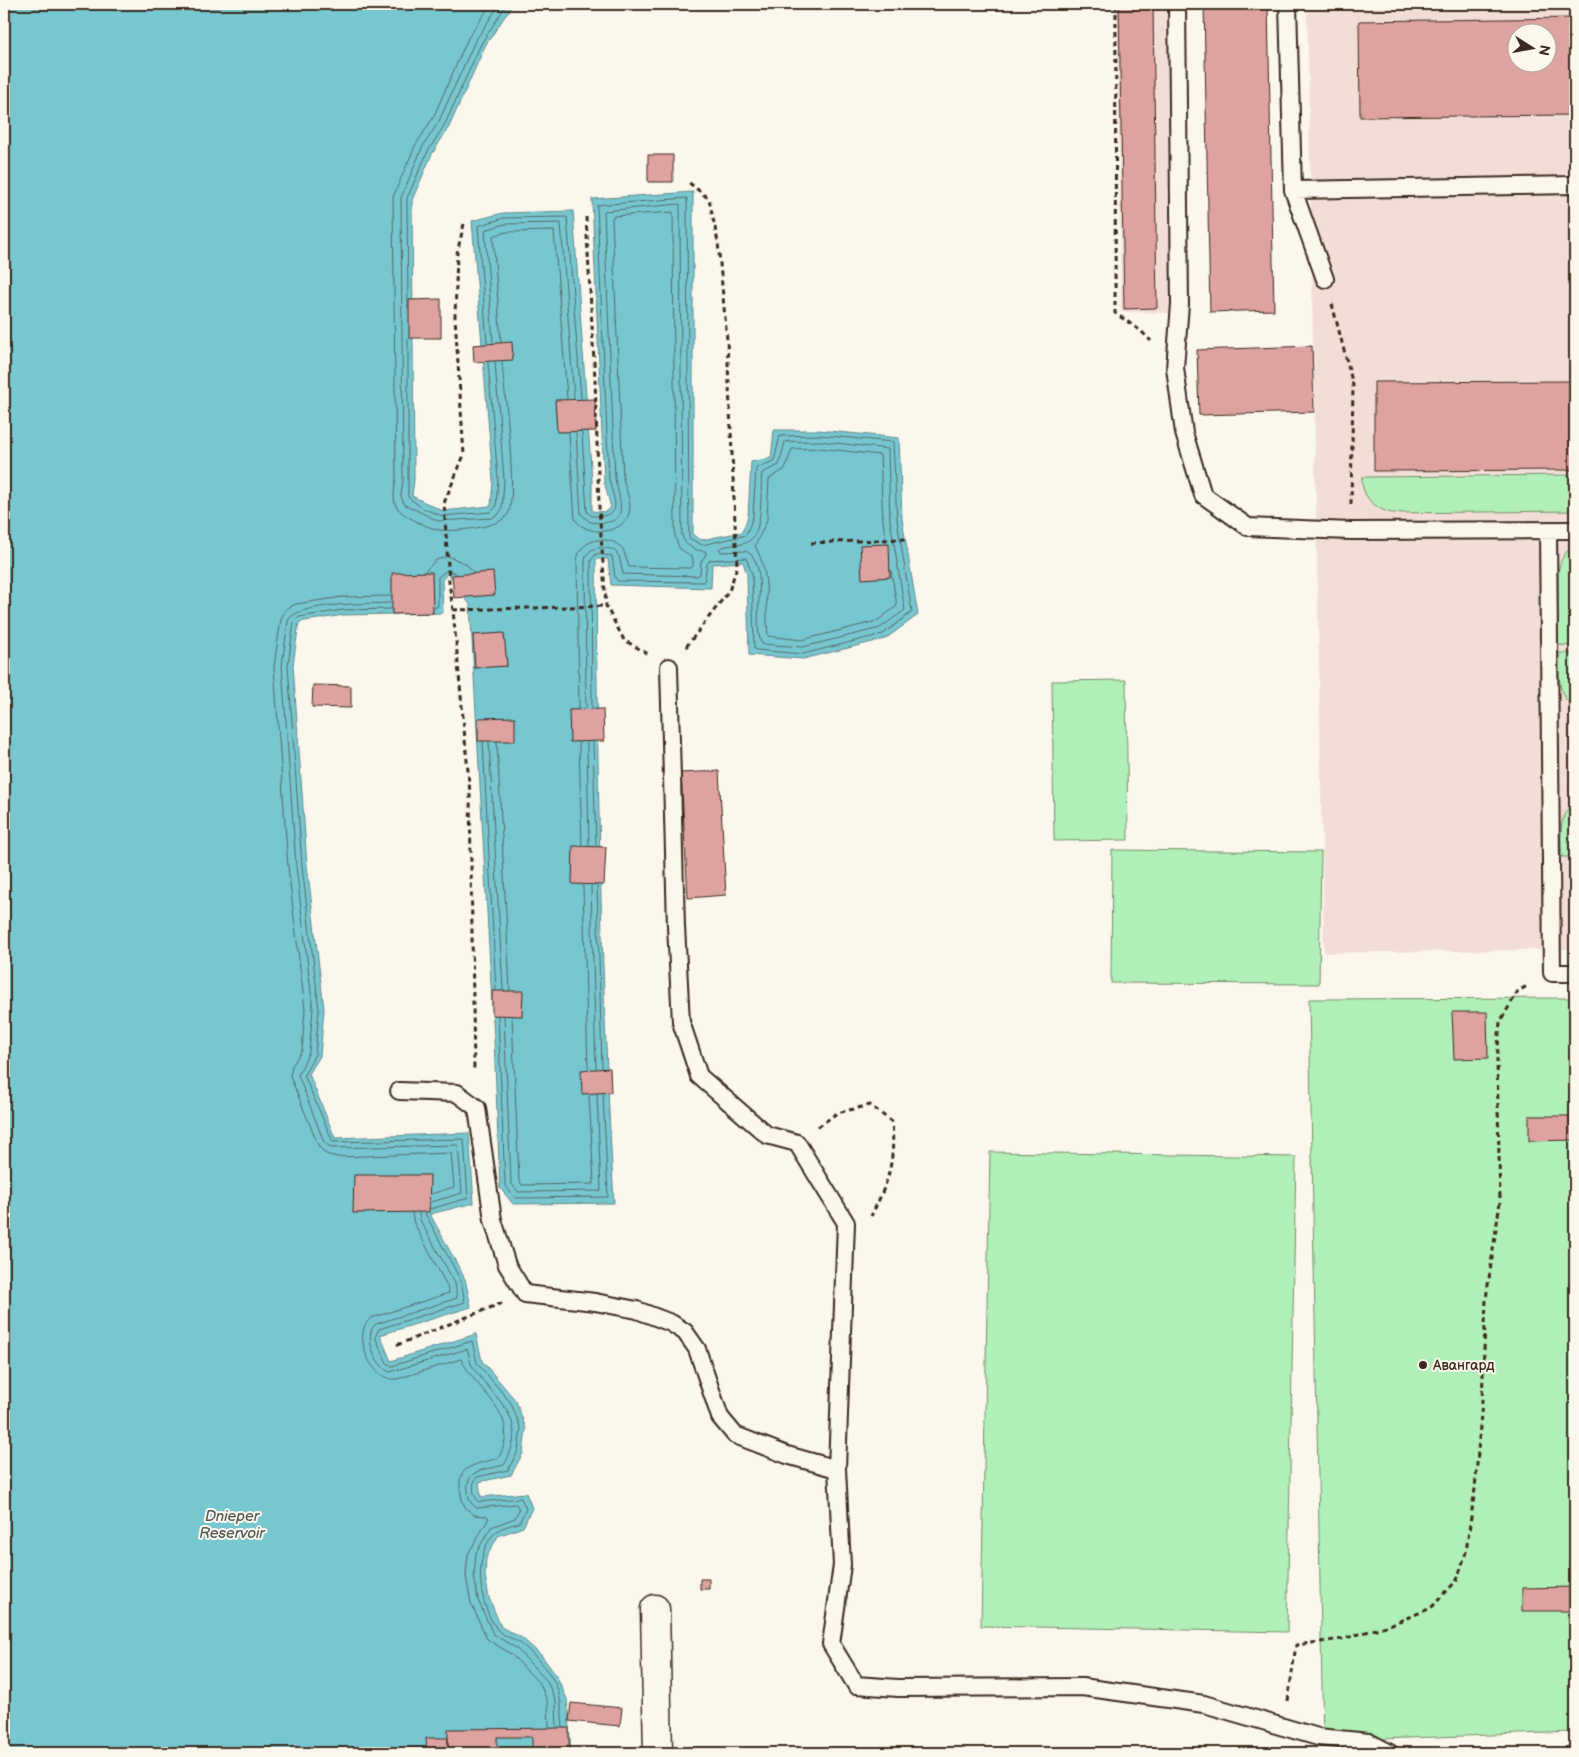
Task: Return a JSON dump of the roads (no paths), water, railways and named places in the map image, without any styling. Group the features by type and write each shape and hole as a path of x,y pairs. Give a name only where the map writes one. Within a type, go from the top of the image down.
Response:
{"street":[{"path":"655,1609 658,1753"}],"lane":[{"path":"1177,4 1180,304 1175,368 1184,433 1203,495 1248,527 1351,531 1575,530"},
{"path":"1288,4 1293,190 1325,279"},
{"path":"1293,190 1575,185"},
{"path":"1548,530 1552,973 1575,972"},
{"path":"669,667 676,926 681,1022 699,1076 767,1135 797,1142 846,1224 837,1469 842,1564 831,1644 856,1685 898,1688 1082,1686 1204,1704 1318,1737 1369,1742 1390,1753"},
{"path":"399,1091 457,1093 477,1108 493,1220 507,1265 526,1294 595,1302 637,1310 671,1323 685,1332 697,1349 720,1417 735,1435 787,1455 837,1469"}],"water":[{"name":"Dnieper Reservoir","path":"4,4 513,4 485,46 449,127 432,154 412,200 414,480 412,496 443,511 491,506 493,480 472,221 503,213 573,211 592,481 592,511 605,512 611,508 604,481 592,199 693,192 693,535 701,540 742,532 748,517 751,462 771,458 774,430 819,430 899,438 902,519 918,615 885,639 803,659 749,655 747,574 743,562 712,564 711,588 611,585 608,559 596,559 600,881 614,1203 513,1204 500,1188 494,1038 470,604 447,574 442,580 443,613 344,615 299,622 293,665 307,865 324,1009 320,1056 309,1074 335,1138 469,1133 474,1203 430,1214 465,1279 471,1307 380,1335 391,1361 476,1334 482,1361 516,1401 526,1429 523,1453 511,1475 479,1482 481,1497 526,1493 532,1508 523,1527 498,1536 486,1558 485,1575 489,1598 501,1627 522,1638 541,1655 556,1675 567,1699 571,1753 4,1753"}],"place":[{"name":"Авангард","path":"1423,1365"}]}
